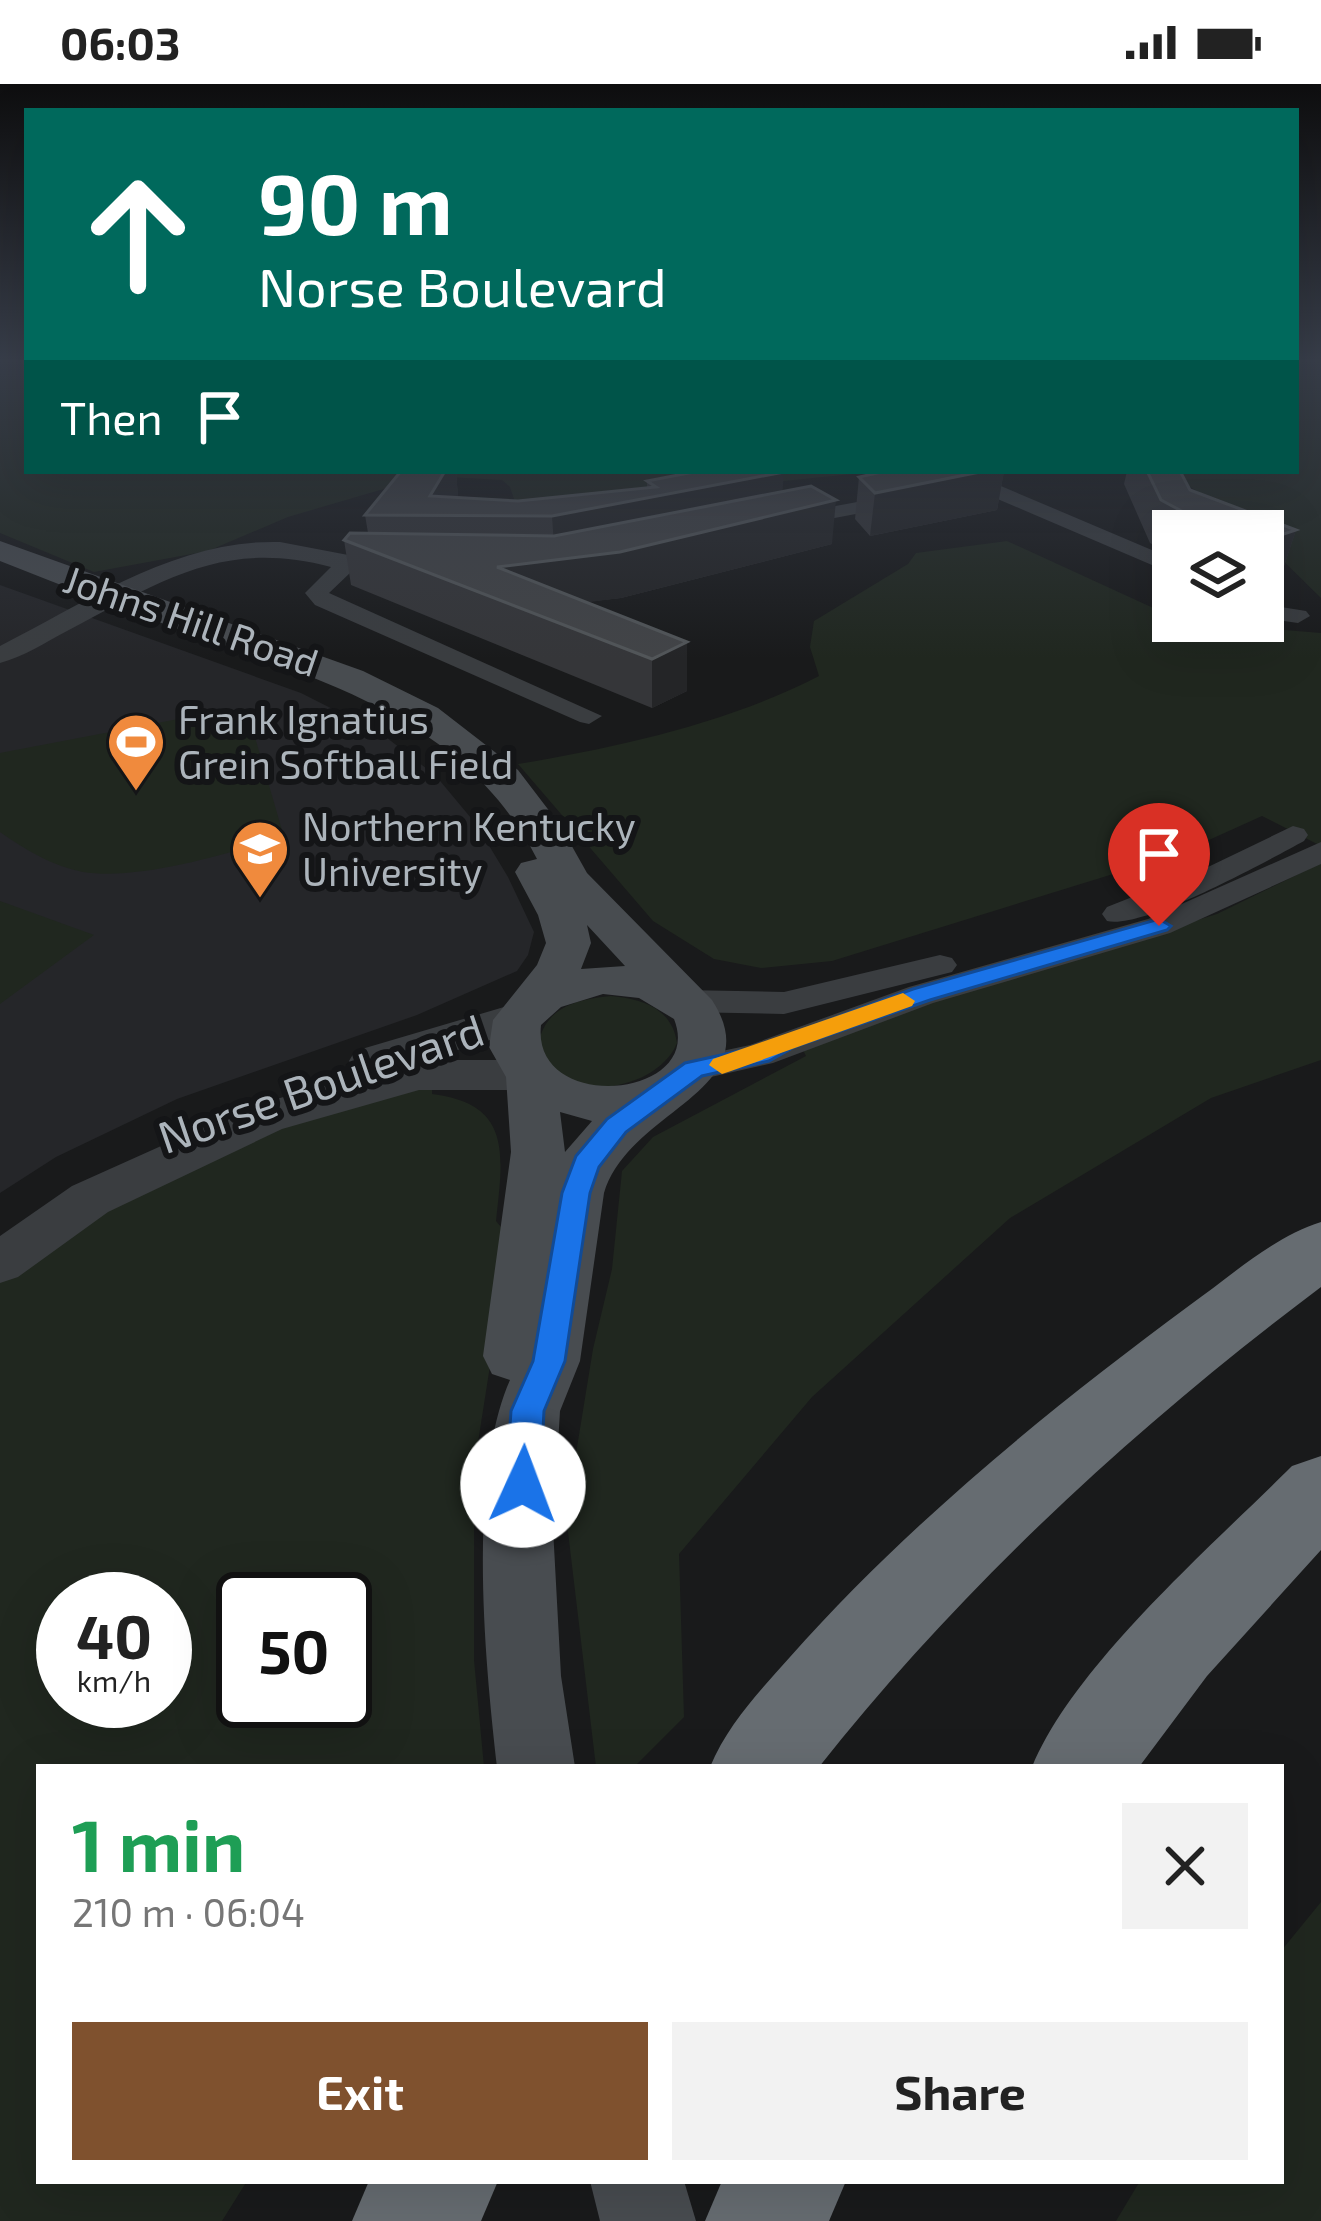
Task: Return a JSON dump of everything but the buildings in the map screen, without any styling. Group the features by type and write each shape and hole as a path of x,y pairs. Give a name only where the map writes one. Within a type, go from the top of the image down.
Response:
{"highway":[{"path":"761,1764 868,1638 1066,1444 1203,1332 1321,1249"},
{"path":"1082,1764 1174,1645 1321,1492"},
{"path":"411,2221 438,2184"},
{"path":"764,2221 786,2184"}],"main road":[{"name":"Johns Hill Road","path":"0,550 104,602 324,686 431,746 501,813 563,913 571,942 568,953 524,1012"},
{"name":"Johns Hill Road","path":"0,571 351,678 439,726 504,778 540,825 569,878 681,999"},
{"path":"527,1411 549,1361 576,1193 586,1163 616,1126 677,1081 704,1051 704,1031 681,999 629,980 600,979 559,989 524,1012 512,1044 528,1077 538,1152 513,1352 527,1411 519,1528 520,1598 536,1764"},
{"path":"528,1077 550,1092 604,1104 677,1081"},
{"path":"638,2184 649,2221"}],"street":[{"path":"761,526 875,505 896,486 914,479 954,478 975,482 1152,558"},
{"path":"0,656 172,566 228,553 280,550 343,567 418,571"},
{"path":"343,567 318,587 316,593 323,600 589,716"},
{"path":"1284,614 1298,616"},
{"path":"681,999 784,1003 980,956 1124,911 1307,843"},
{"path":"677,1081 921,994 1142,932 1285,872 1307,843"},
{"name":"Norse Boulevard","path":"0,1231 69,1183 173,1130 524,1012"},
{"name":"Norse Boulevard","path":"0,1263 90,1199 265,1118 418,1075 528,1077"}],"shaded area":[{"path":"0,460 24,460 24,474 852,474 517,508 510,487 502,480 428,476 288,517 208,551 94,572 0,533"},
{"path":"1299,460 1321,460 1321,598 1284,562 1284,510 1228,510 1169,474 1299,474"},
{"path":"1007,541 1152,607 1152,642 1284,642 1284,630 1321,633 1321,846 1262,816 1178,854 832,961 761,968 714,959 653,921 518,764 672,731 748,707 819,676 810,647 814,621 908,564 916,553"},
{"name":"Northern Kentucky University","path":"0,585 301,693 382,734 436,776 476,824 508,877 534,932 528,955 517,971 417,1015 177,1099 56,1157 0,1193"},
{"name":"Frank Ignatius Grein Softball Field","path":"210,713 252,727 284,837 184,864 106,874 61,866 0,832 0,753"},
{"path":"1321,863 1321,1060 1211,1098 1010,1218 812,1397 679,1554 684,1717 637,1764 596,1764 566,1515 593,1349 612,1269 622,1171 653,1137 806,1056 802,1048 857,1025 1217,914"},
{"path":"0,901 94,935 0,1004"},
{"path":"611,996 654,1008 669,1021 677,1043 655,1069 621,1084 602,1087 567,1079 545,1055 539,1042 543,1030 565,1007"},
{"path":"432,1084 432,1094 477,1109 497,1136 496,1221 510,1238 474,1468 474,1660 484,1764 36,1764 36,2184 245,2184 222,2221 0,2221 0,1279 141,1186 284,1119"},
{"path":"1321,1902 1321,2221 1116,2221 1138,2184 1284,2184 1284,1947"}],"slow traffic":[{"path":"722,1065 903,1001"}],"place":[{"name":"Frank Ignatius Grein Softball Field","path":"136,793"},
{"name":"Northern Kentucky University","path":"260,900"}],"route":[{"path":"523,1485 527,1411 549,1361 576,1193 586,1163 616,1126 694,1070 760,1055 921,994 1159,926"}]}
